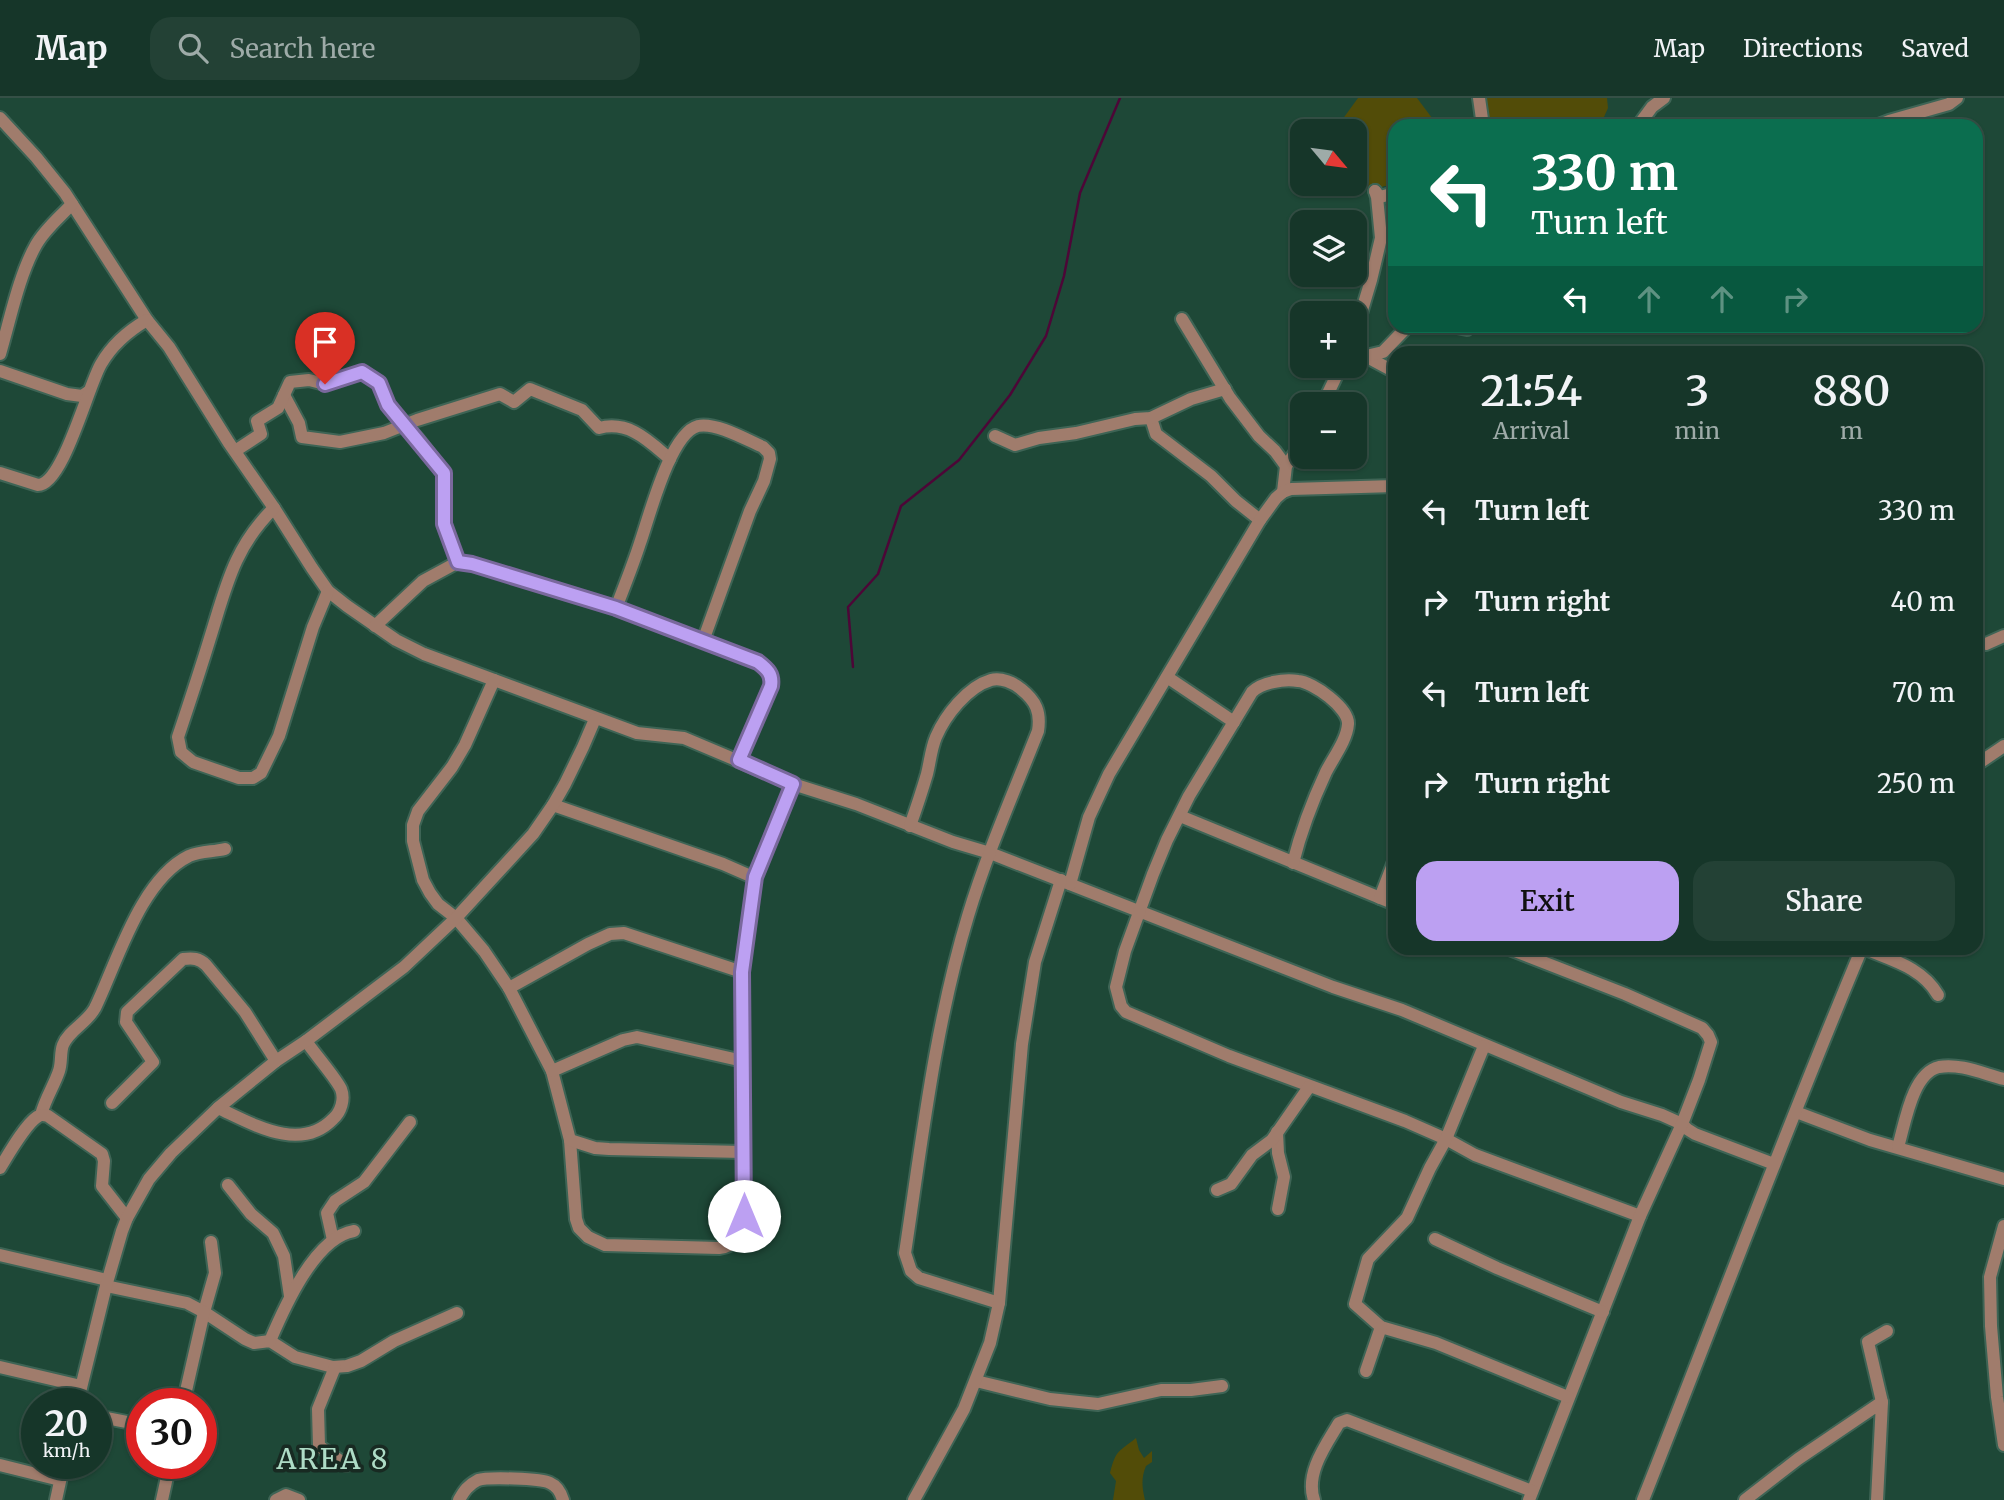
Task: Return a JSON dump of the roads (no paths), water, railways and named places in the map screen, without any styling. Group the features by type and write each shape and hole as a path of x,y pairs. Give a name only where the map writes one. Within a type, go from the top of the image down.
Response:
{"street":[{"path":"1479,98 1482,119"},
{"path":"1643,119 1655,103 1664,98"},
{"path":"1897,119 1949,104 1957,98"},
{"path":"0,118 36,157 72,204 328,591 396,640 424,654 595,719 637,733 684,738 793,784 990,853 1333,987 1402,1010 1621,1102 1682,1124 1695,1135 1774,1164"},
{"path":"1365,301 1381,238 1375,191 1380,197 1388,195"},
{"path":"0,354 27,265 36,246 72,204"},
{"path":"1182,319 1225,389 1259,436 1286,466"},
{"path":"0,473 38,485 48,482 70,444 100,366 110,350 147,320"},
{"path":"1389,346 1401,333"},
{"path":"1367,353 1383,352 1388,347"},
{"path":"1367,357 1388,368"},
{"path":"0,371 66,394 82,396 88,392"},
{"path":"235,451 261,434 257,421 278,408 290,382 309,380 325,384 362,372 379,383 388,405 444,473 444,524 458,562"},
{"path":"284,394 299,422 302,437 340,442 384,433 500,394 514,402 530,389 582,410 599,428 611,424 631,429 670,459"},
{"path":"995,436 1015,445 1039,438 1150,418 1191,399 1225,389"},
{"path":"1150,418 1156,433 1211,476 1260,520"},
{"path":"616,608 650,507 677,446 687,432 696,426 705,425 734,434 763,447 770,458 764,481 750,511 703,641"},
{"path":"1283,492 1286,466 1290,460"},
{"path":"914,1500 964,1409 990,1343 999,1303 1023,1044 1035,962 1089,817 1109,775 1202,615 1276,498 1291,489 1388,486"},
{"path":"274,508 244,542 230,574 178,737 181,752 186,757 239,778 253,778 261,773 279,736 313,627 328,591"},
{"path":"374,626 424,580 458,562 616,608 758,662 770,672 772,680 739,760"},
{"path":"1986,643 2004,636"},
{"path":"1167,677 1234,722"},
{"path":"910,826 933,746 946,719 978,687 992,679 1002,679 1018,686 1034,701 1040,721 968,917 943,1015 905,1253 911,1271 919,1278 999,1303"},
{"path":"494,680 465,746 418,811 413,825 413,841 423,880 438,904 456,918 484,951 509,988 552,1071 570,1140 576,1219 587,1237 605,1245 727,1248 734,1244 739,1236 744,1216 742,972 755,877 793,784"},
{"path":"1293,863 1305,821 1348,727 1348,717 1338,704 1308,684 1294,681 1257,688 1189,796 1167,840 1125,951 1116,987 1121,1006 1126,1012 1309,1087 1405,1121 1475,1155 1640,1216"},
{"path":"0,1367 81,1386 107,1283 127,1218 149,1179 171,1153 218,1108 276,1061 404,967 456,918 533,834 553,805 595,719"},
{"path":"1983,760 2004,746"},
{"path":"553,805 755,877"},
{"path":"1180,816 1388,901"},
{"path":"41,1115 59,1070 63,1045 93,1012 142,903 166,875 188,857 204,851 225,849"},
{"path":"1380,898 1388,877"},
{"path":"509,988 588,944 610,934 624,933 742,972"},
{"path":"1314,1500 1312,1479 1320,1458 1339,1423 1348,1420 1531,1495 1640,1216 1682,1124 1711,1042 1702,1028 1525,955"},
{"path":"1643,1500 1810,1071 1859,955"},
{"path":"1880,955 1912,968 1933,985 1938,995"},
{"path":"112,1103 153,1062 126,1021 127,1012 183,959 192,958 206,965 245,1012 276,1061"},
{"path":"552,1071 636,1037 743,1061"},
{"path":"218,1108 271,1132 285,1135 300,1135 318,1130 331,1121 341,1108 341,1089 306,1041"},
{"path":"1484,1046 1446,1139 1407,1219 1368,1259 1355,1304 1381,1327 1436,1343 1568,1397"},
{"path":"1898,1147 1914,1091 1926,1073 1938,1068 1956,1068 2004,1079"},
{"path":"1217,1190 1231,1184 1252,1155 1272,1140 1309,1087"},
{"path":"1796,1112 1849,1133 2004,1179"},
{"path":"0,1168 35,1118 48,1116 102,1154 102,1186 127,1218"},
{"path":"333,1240 327,1213 335,1201 364,1182 410,1122"},
{"path":"1278,1132 1278,1153 1284,1177 1278,1209"},
{"path":"570,1140 595,1148 619,1150 743,1152"},
{"path":"229,1185 251,1214 272,1233 284,1256 290,1296"},
{"path":"2004,1226 1991,1269 1997,1328 1997,1397 2004,1445"},
{"path":"270,1341 290,1296 311,1264 333,1240 344,1233 354,1231"},
{"path":"1435,1239 1603,1312"},
{"path":"187,1388 215,1273 211,1242"},
{"path":"0,1255 187,1303 254,1343 270,1341 295,1357 335,1367 361,1362 394,1341 457,1313"},
{"path":"1366,1371 1381,1327"},
{"path":"1877,1500 1882,1402 1868,1342 1887,1331"},
{"path":"335,1367 318,1409 319,1446 346,1465"},
{"path":"976,1381 1050,1399 1098,1404 1161,1391 1222,1386"},
{"path":"1745,1500 1798,1459 1882,1402"},
{"path":"0,1465 60,1480 56,1500"},
{"path":"162,1500 167,1479"},
{"path":"459,1500 465,1488 481,1479 540,1480 551,1483 558,1489 563,1500"},
{"path":"276,1500 286,1495 299,1500"}],"waterway":[{"path":"853,667 848,607 878,574 901,506 959,460 1010,395 1046,336 1064,276 1080,193 1120,98"}],"district":[{"name":"AREA 8","path":"333,1459"}]}
